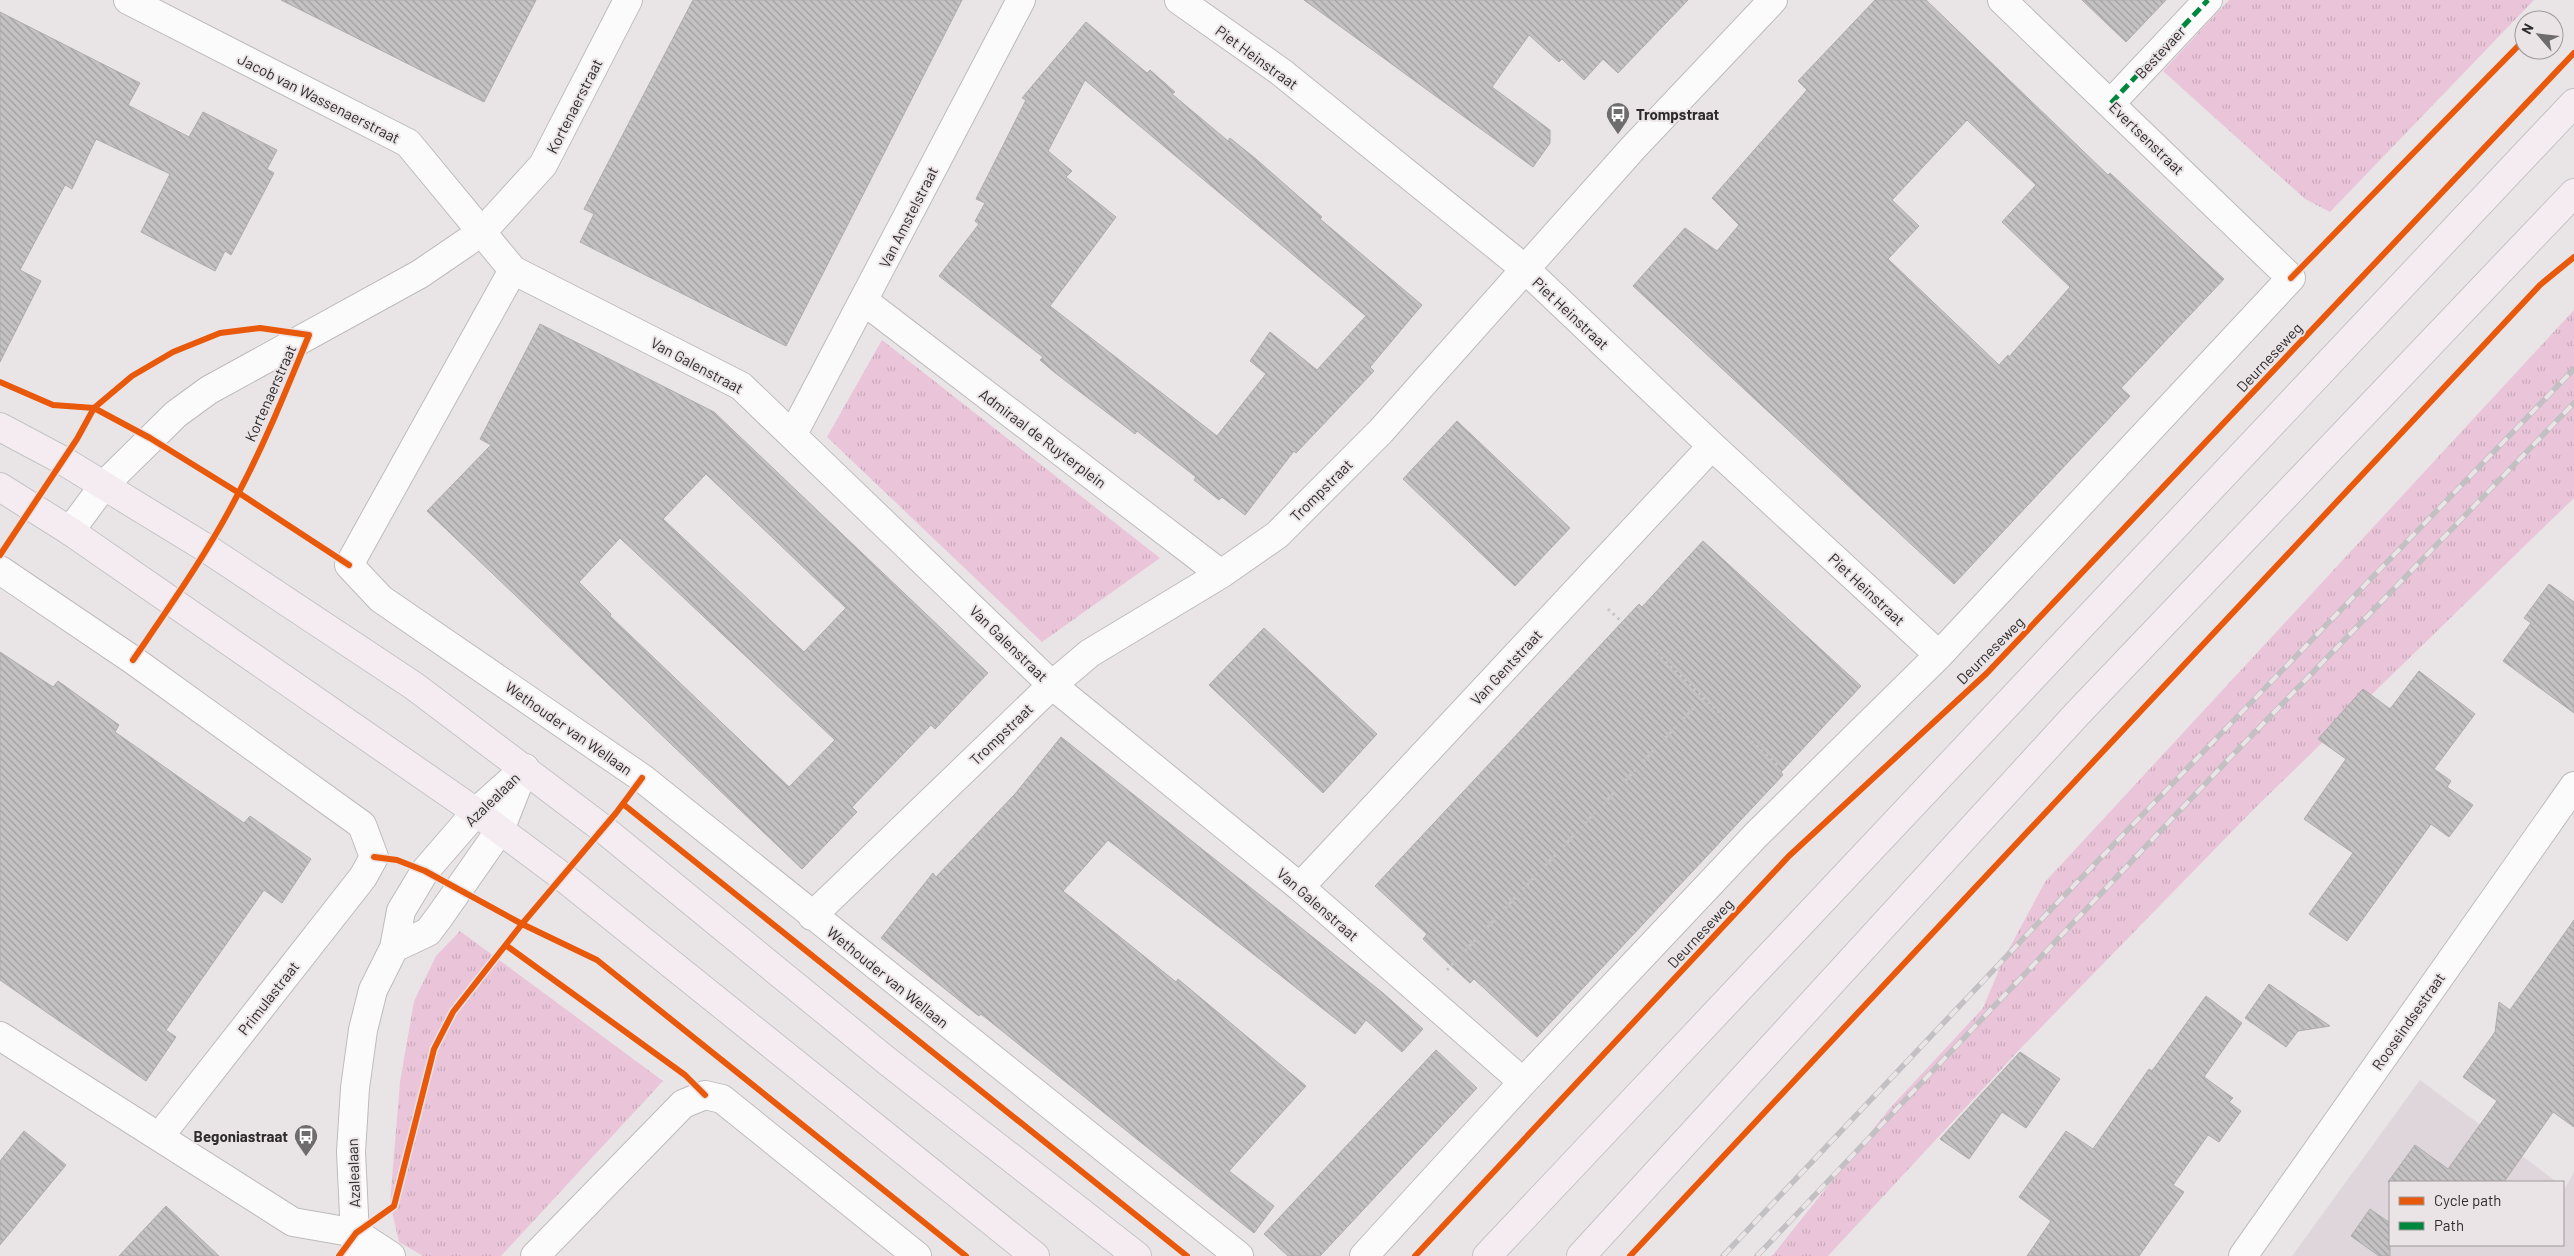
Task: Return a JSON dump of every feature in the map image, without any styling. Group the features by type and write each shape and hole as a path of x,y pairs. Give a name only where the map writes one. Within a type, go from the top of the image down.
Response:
{"main road":[{"path":"1487,1256 2574,103"},
{"path":"1581,1256 2077,714 2574,193"},
{"path":"0,426 104,485 233,566 376,660 525,768 602,828 887,1061 1137,1256"},
{"path":"0,487 70,531 476,812 563,877 884,1137 1035,1256"}],"street":[{"name":"Jacob van Wassenaerstraat","path":"128,0 408,143 483,231"},
{"name":"Kortenaerstraat","path":"70,531 104,485 176,414 209,390 420,274 483,231 543,166 628,0"},
{"name":"Van Amstelstraat","path":"794,434 1021,0"},
{"name":"Piet Heinstraat","path":"1178,0 1281,72 1524,268 1712,446 1939,654"},
{"name":"Trompstraat","path":"812,916 1052,685 1090,653 1221,574 1277,535 1381,431 1524,268 1633,148 1773,0"},
{"name":"Evertsenstraat","path":"2002,0 2112,103 2291,278"},
{"name":"Bestevaer","path":"2112,103 2208,0"},
{"name":"Van Galenstraat","path":"483,231 513,270 741,386 794,434 1052,685 1300,887 1523,1082"},
{"name":"Wethouder van Wellaan","path":"513,270 349,565 382,599 642,778 1239,1256"},
{"name":"Deurneseweg","path":"1364,1256 1523,1082 1803,788 1939,654 2291,278"},
{"name":"Admiraal de Ruyterplein","path":"864,301 1221,574"},
{"name":"Van Gentstraat","path":"1300,887 1712,446"},
{"name":"Primulastraat","path":"0,570 133,660 362,825 374,857 363,878 158,1137"},
{"name":"Azalealaan","path":"356,1245 351,1152 355,1088 363,1030 373,990 394,948 401,911 425,871 476,812 525,768"},
{"name":"Azalealaan","path":"394,948 428,932 500,830 525,768"},
{"name":"Rooseindsestraat","path":"2242,1256 2574,786"},
{"path":"3,1044 158,1137 293,1222 391,1256"},
{"path":"535,1256 683,1104 705,1096 722,1099 917,1256"}],"path":[{"path":"1582,585 1803,788"},
{"path":"1423,995 1704,697"}],"shaded area":[{"path":"2420,1080 2556,1181 2389,1181 2389,1246 2564,1246 2564,1188 2574,1172 2574,1256 2292,1256"}],"green space":[{"path":"2229,0 2534,0 2524,10 2514,10 2514,21 2330,212 2305,199 2163,71"},
{"path":"2574,310 2574,498 2254,809 2020,1049 1828,1256 1772,1256 1890,1108 1983,1008 2004,958 2045,882"},
{"path":"882,340 1160,558 1042,642 827,437"},
{"path":"460,931 663,1081 501,1256 423,1256 399,1242 390,1203 400,1082 414,1001 436,956"}],"building":[{"path":"281,0 536,0 484,102"},
{"path":"693,0 962,0 786,346 580,242 594,214 584,209"},
{"path":"1304,0 1688,0 1618,73 1603,59 1584,80 1562,59 1559,62 1529,35 1492,87 1550,130 1550,143 1533,167"},
{"path":"1875,0 1926,0 2108,175 2110,173 2224,279 2121,388 2130,396 1954,584 1633,286 1685,228 1717,251 1739,225 1712,198 1807,90 1798,81","holes":["1967,120 2036,185 2002,222 2070,287 2009,357 2008,355 1999,365 1888,259 1919,226 1892,200"]},
{"path":"2082,0 2166,0 2126,42"},
{"path":"0,12 140,83 128,105 189,137 203,112 277,150 267,169 274,173 231,255 225,251 215,271 141,232 170,174 96,139 72,189 65,185 20,270 41,281 0,362"},
{"path":"1086,22 1147,73 1150,70 1175,92 1172,94 1228,141 1230,138 1256,159 1322,217 1320,219 1422,305 1370,367 1374,371 1296,453 1294,451 1245,515 1222,497 1219,500 1194,480 1196,477 1168,455 1137,431 1135,434 1054,372 1040,360 1043,357 939,276 979,224 975,221 985,203 976,199 1026,100 1022,98","holes":["1085,80 1366,316 1317,370 1270,332 1250,361 1266,374 1217,436 1050,306 1116,217 1066,177 1072,171 1048,151"]},
{"path":"540,324 714,412 988,673 935,729 931,725 852,807 857,812 802,869 427,511 491,445 480,439","holes":["706,474 846,608 804,652 663,519","620,538 835,740 789,787 610,616 611,614 579,582"]},
{"path":"1457,421 1570,528 1515,586 1403,479"},
{"path":"1703,541 1861,686 1781,772 1783,775 1537,1037 1474,979 1470,983 1448,963 1423,939 1427,934 1375,886 1639,604 1642,607"},
{"path":"2549,584 2574,602 2574,713 2503,661 2531,623 2524,618"},
{"path":"1264,628 1377,734 1323,793 1209,685"},
{"path":"0,652 53,687 58,681 119,725 115,732 244,823 250,816 311,859 282,903 264,890 166,1030 176,1037 146,1081 0,980"},
{"path":"2419,671 2475,714 2434,769 2451,781 2447,787 2473,805 2449,837 2431,824 2347,941 2309,914 2353,853 2304,819 2346,759 2318,739 2363,689 2390,709"},
{"path":"1061,737 1383,993 1423,1029 1402,1052 1366,1020 1355,1034 1108,840 1063,891 1176,982 1178,979 1306,1086 1229,1171 1274,1206 1254,1233 981,1014 979,1016 881,938 933,873 936,877 1015,794"},
{"path":"2574,920 2574,1127 2553,1112 2505,1181 2388,1182 2415,1145 2448,1169 2497,1101 2463,1077 2495,1032 2499,1002 2510,1010"},
{"path":"2269,984 2330,1026 2298,1031 2286,1047 2245,1018"},
{"path":"2206,996 2242,1023 2204,1077 2233,1098 2229,1102 2241,1111 2219,1142 2208,1135 2173,1185 2184,1192 2139,1256 2027,1256 2051,1221 2019,1197 2066,1131 2093,1149 2149,1069 2152,1071"},
{"path":"1436,1050 1477,1088 1320,1256 1288,1256 1264,1234"},
{"path":"2020,1052 2060,1079 2026,1128 2002,1112 1969,1159 1940,1139"},
{"path":"24,1131 66,1165 0,1245 0,1161"},
{"path":"166,1206 219,1256 119,1256"},
{"path":"2370,1209 2389,1222 2390,1256 2379,1256 2351,1236"}],"railway":[{"path":"1723,1256 2057,903 2574,369"},
{"path":"1757,1256 2224,764 2574,403"}],"marked path":[{"path":"2111,103 2208,0"}],"cycle path":[{"path":"2291,278 2514,50"},
{"path":"1415,1256 1789,856 1987,673 2574,53"},
{"path":"1630,1256 2540,285 2574,257"},
{"path":"0,555 77,439 94,408 132,376 173,352 220,333 260,328 309,335 267,434 227,514 189,578 133,660"},
{"path":"0,382 53,405 94,408 150,438 239,493 349,565"},
{"path":"339,1256 356,1233 394,1206 434,1049 453,1012 522,924 616,813 642,778"},
{"path":"623,804 1187,1256"},
{"path":"374,857 397,860 425,871 522,924 597,960 966,1256"},
{"path":"507,946 685,1075 705,1095"}],"place":[{"name":"Trompstraat","path":"1618,135"},
{"name":"Begoniastraat","path":"306,1157"}]}
